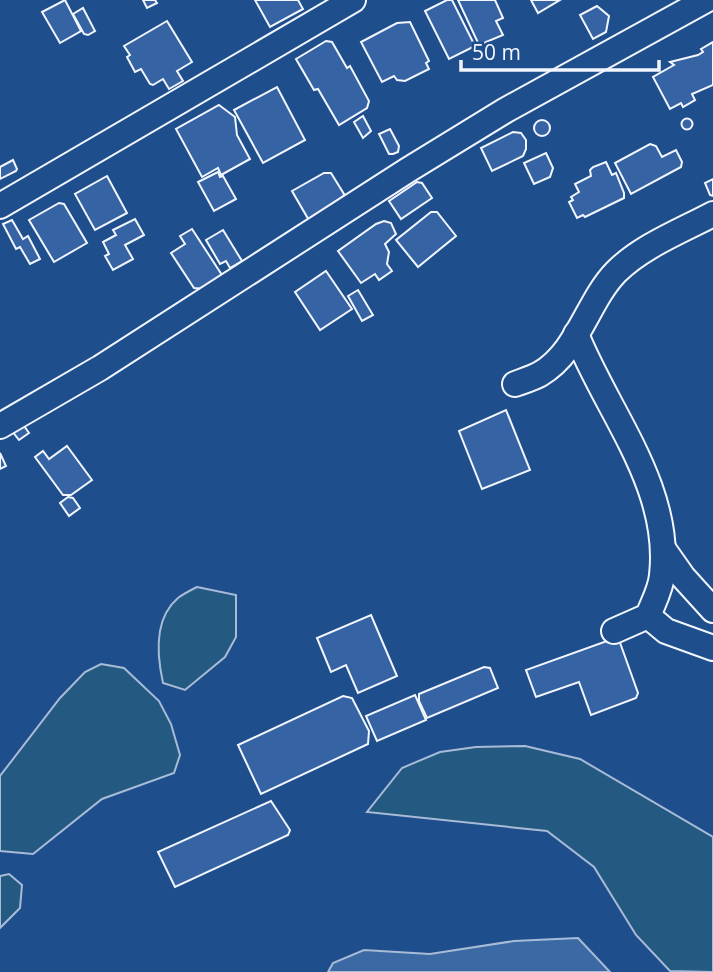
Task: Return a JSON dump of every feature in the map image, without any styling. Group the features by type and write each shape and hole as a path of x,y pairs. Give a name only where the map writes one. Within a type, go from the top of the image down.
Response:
{"street":[{"path":"0,206 353,0"},
{"path":"0,426 100,368 506,110 705,9"},
{"path":"515,384 541,374 565,352 601,288 619,269 638,255 713,215"},
{"path":"576,334 645,474 656,507 664,550 662,578 648,616 614,631"},
{"path":"664,550 683,578 713,610"},
{"path":"648,616 666,631 713,648"}],"shaded area":[{"path":"197,587 236,595 236,637 225,657 185,690 163,683 159,638 164,616 170,607"},
{"path":"101,664 124,668 159,701 171,724 180,755 174,773 102,799 33,854 0,851 0,776 60,698 85,672"},
{"path":"525,746 580,759 713,837 713,972 670,971 636,935 594,867 547,831 367,812 402,768 440,752 476,747"},
{"path":"9,874 22,885 20,908 0,928 0,876"},
{"path":"578,938 610,972 328,972 333,963 364,950 430,954 514,941"}],"building":[{"path":"65,0 81,31 60,43 42,12"},
{"path":"143,0 155,0 157,3 147,8"},
{"path":"255,0 298,0 303,9 270,27"},
{"path":"452,0 475,46 449,59 425,11"},
{"path":"458,0 495,0 503,18 496,21 503,35 479,45"},
{"path":"531,0 560,0 538,13"},
{"path":"597,6 609,16 606,32 593,39 580,15"},
{"path":"83,8 95,31 88,35 84,34 73,14"},
{"path":"167,21 192,62 177,71 183,81 169,89 163,79 153,85 141,69 135,72 124,46"},
{"path":"410,22 429,61 426,63 429,69 405,81 397,80 394,76 382,82 361,42 397,23"},
{"path":"326,41 332,42 347,68 350,66 369,101 367,108 339,125 296,59"},
{"path":"713,42 713,85 692,94 695,100 683,107 681,103 670,109 653,77 674,65 670,62 698,55 703,52 701,49"},
{"path":"277,87 305,140 263,163 234,110"},
{"path":"219,105 235,117 237,135 250,159 221,175 218,168 202,177 176,129"},
{"path":"363,116 371,131 363,138 354,122"},
{"path":"687,118 693,124 687,130 681,124"},
{"path":"542,120 550,128 542,136 534,128"},
{"path":"390,129 399,146 398,152 393,154 389,154 379,134"},
{"path":"513,132 521,133 526,140 523,156 492,171 481,148"},
{"path":"650,144 656,146 662,157 676,150 682,162 681,167 631,194 615,163"},
{"path":"546,153 553,168 550,177 534,184 524,163"},
{"path":"13,160 16,171 0,179 0,167"},
{"path":"606,162 612,175 616,173 624,198 585,217 583,215 577,218 569,202 573,200 571,197 579,192 575,184 591,176 590,170 593,167"},
{"path":"218,172 236,199 214,211 198,182"},
{"path":"324,173 331,173 344,194 342,203 310,222 292,191"},
{"path":"107,176 127,213 95,230 75,194"},
{"path":"713,179 713,196 705,183"},
{"path":"417,182 422,183 432,198 401,219 389,201"},
{"path":"59,203 64,204 87,243 54,262 29,220"},
{"path":"431,212 437,212 456,236 418,267 396,240"},
{"path":"135,219 144,235 125,245 133,259 113,270 105,256 109,254 103,242 116,235 113,230"},
{"path":"12,220 23,239 28,236 40,259 30,264 20,247 16,249 3,224"},
{"path":"384,221 391,223 396,234 385,244 389,252 387,264 392,271 379,280 375,274 361,283 338,251"},
{"path":"192,229 222,275 205,289 194,288 171,253 185,244 180,236"},
{"path":"223,230 242,261 230,268 226,261 220,264 206,240"},
{"path":"326,271 352,309 320,330 295,292"},
{"path":"358,290 373,315 362,321 348,296"},
{"path":"506,410 530,470 482,489 459,431"},
{"path":"22,423 29,433 19,440 12,431"},
{"path":"67,446 92,480 71,495 63,495 35,457 43,451 49,459"},
{"path":"0,453 6,466 0,469"},
{"path":"68,497 73,498 80,508 69,516 60,503"},
{"path":"371,615 397,676 358,693 346,665 331,672 317,638"},
{"path":"618,637 638,693 636,698 591,715 579,682 536,697 526,670"},
{"path":"484,667 490,668 498,688 427,718 419,701 419,694"},
{"path":"415,695 426,720 377,741 366,716"},
{"path":"343,696 352,698 369,731 368,744 261,794 238,745"},
{"path":"271,801 290,830 288,835 175,887 158,852"}]}
